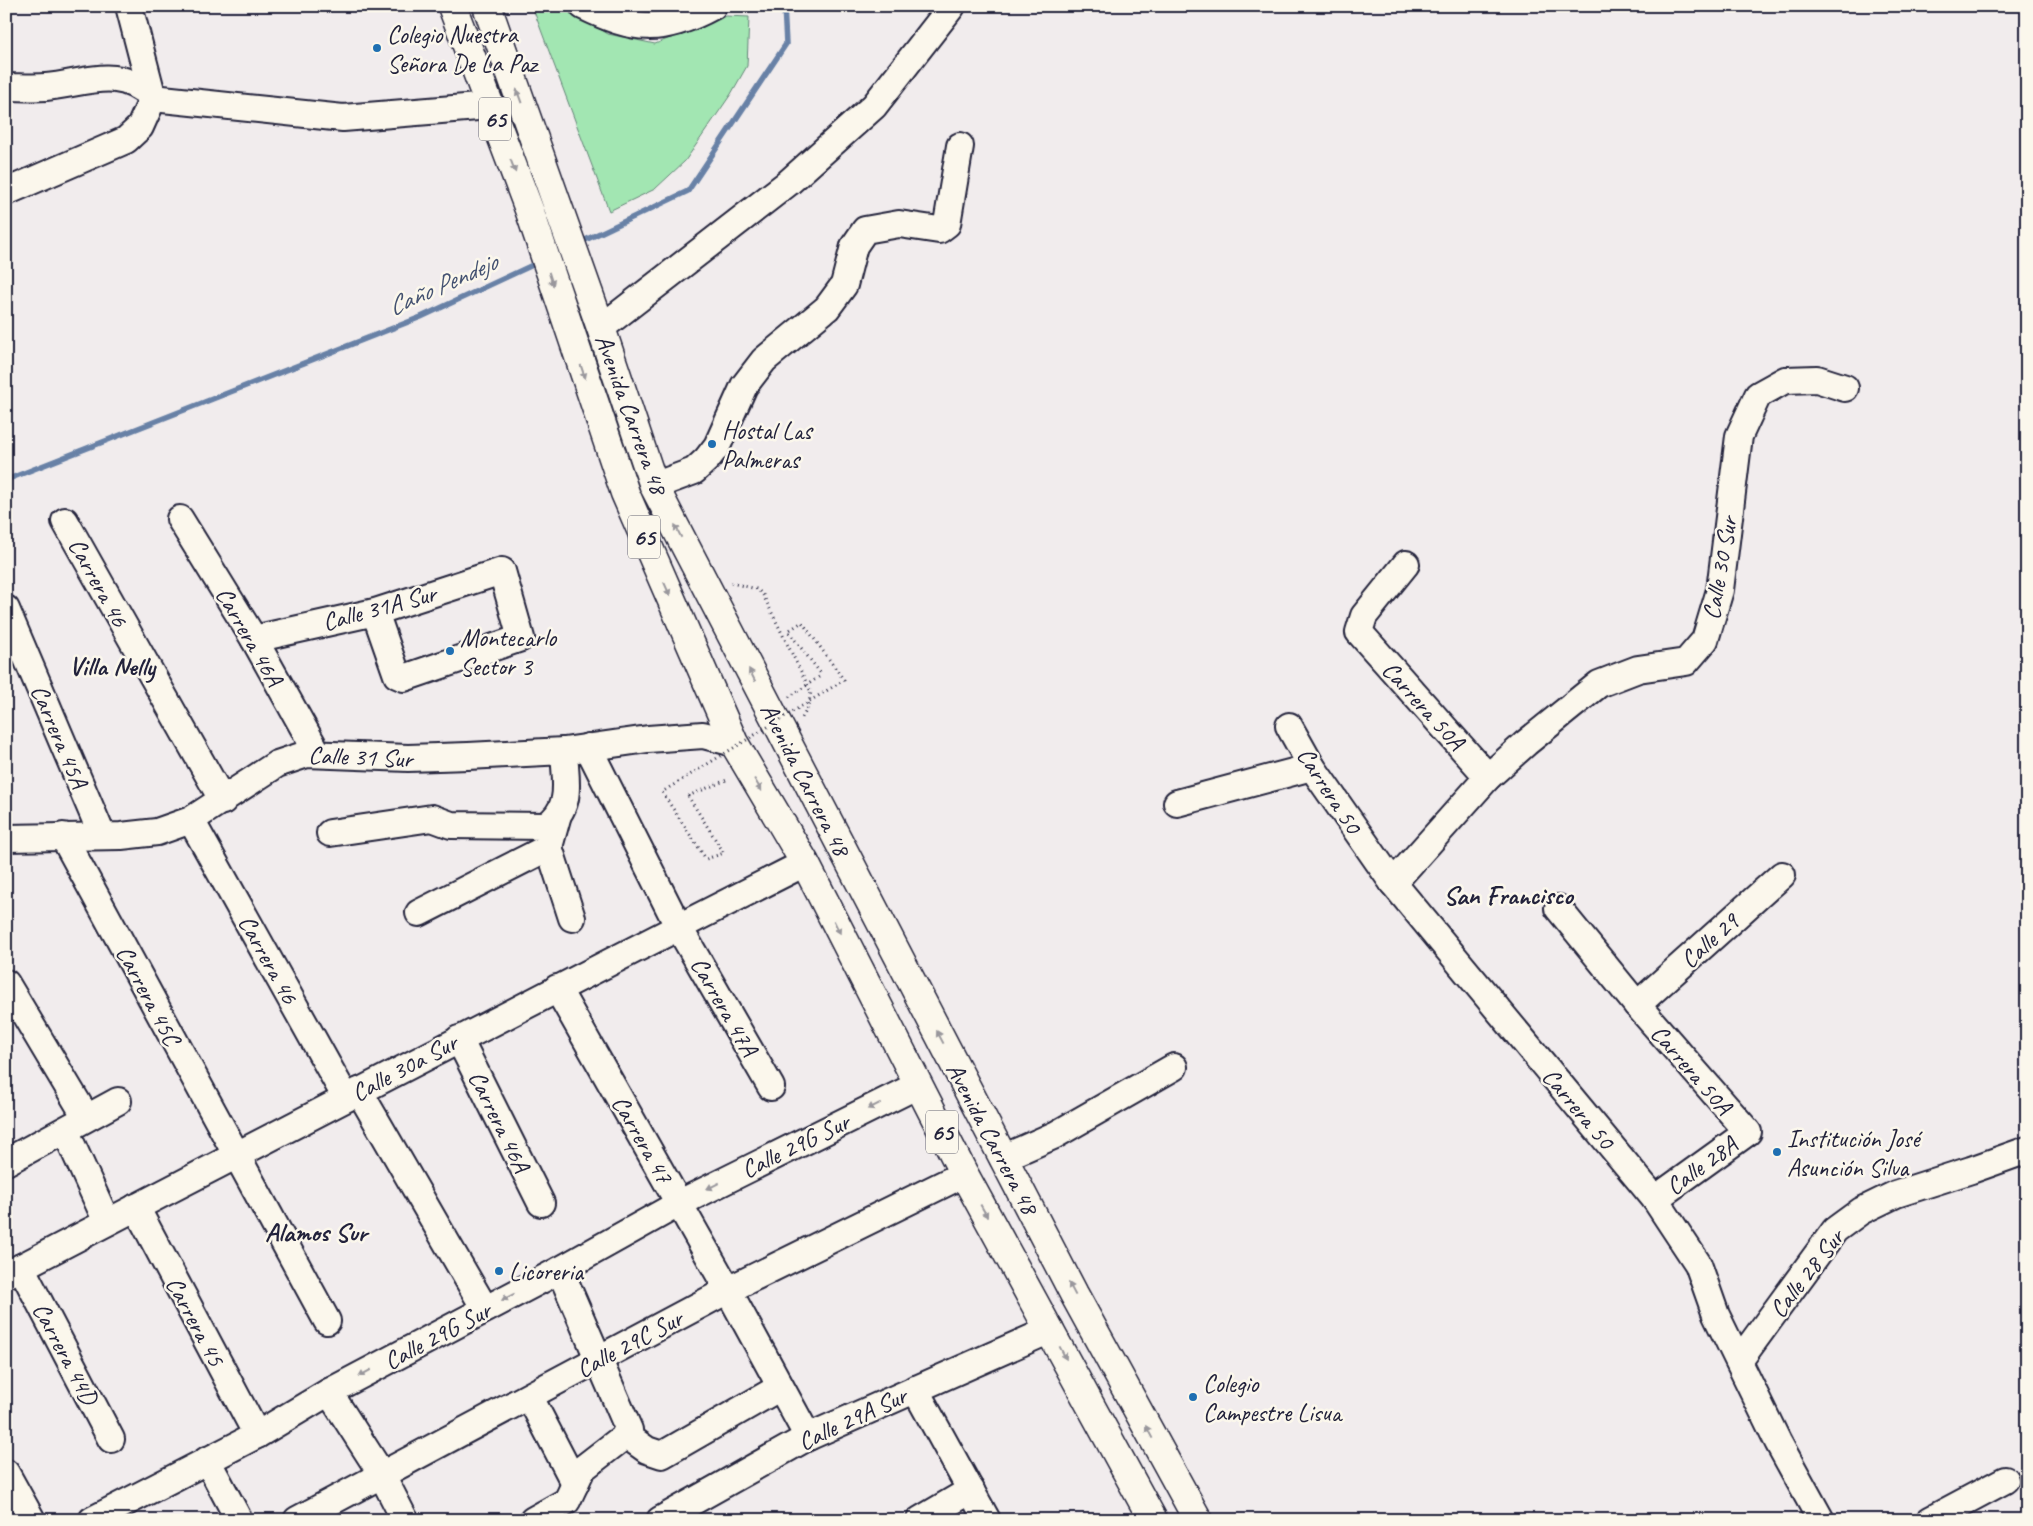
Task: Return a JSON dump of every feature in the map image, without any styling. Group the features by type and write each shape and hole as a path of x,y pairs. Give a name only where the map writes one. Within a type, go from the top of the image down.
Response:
{"main road":[{"name":"Avenida Carrera 48","path":"452,6 536,232 625,493 734,743 805,863 964,1174 1153,1520"},
{"name":"Avenida Carrera 48","path":"487,6 598,319 654,486 1074,1294 1198,1520"}],"street":[{"path":"6,192 126,140 140,127 153,98 129,6"},
{"path":"583,6 631,25 669,26 713,6"},
{"path":"598,319 788,183 874,106 952,6"},
{"path":"6,87 45,87 92,79 125,79 140,85 153,98 342,118 490,106"},
{"path":"654,486 694,471 707,459 717,446 744,386 764,360 826,308 844,285 854,246 865,230 899,224 939,230 947,224 960,146"},
{"name":"Calle 30 Sur","path":"1392,883 1488,777 1526,743 1600,684 1638,669 1686,662 1705,640 1720,590 1739,436 1758,395 1785,380 1817,379 1845,388"},
{"name":"Carrera 46A","path":"180,519 254,639 318,754"},
{"name":"Carrera 46","path":"65,521 223,801"},
{"name":"Carrera 50A","path":"1406,564 1364,616 1359,632 1488,777"},
{"name":"Calle 31A Sur","path":"254,639 374,612 502,571 521,638 404,678 397,675 374,612"},
{"name":"Carrera 45A","path":"6,609 102,835"},
{"name":"Carrera 50","path":"1289,726 1312,766 1392,883 1656,1199 1698,1264 1716,1315 1778,1442 1821,1520"},
{"name":"Calle 31 Sur","path":"6,838 121,836 157,832 191,820 287,759 307,754 408,758 576,749 648,739 703,735 734,743"},
{"path":"572,918 549,847 557,818 566,803 576,749"},
{"name":"Carrera 47A","path":"576,749 771,1087"},
{"path":"1177,803 1312,766"},
{"path":"330,834 432,818 451,825 546,826 557,818"},
{"name":"Carrera 46","path":"191,820 353,1094 485,1309"},
{"name":"Carrera 45C","path":"63,836 234,1154"},
{"path":"419,913 549,847"},
{"name":"Calle 30a Sur","path":"14,1271 234,1154 678,926 805,863"},
{"name":"Calle 29","path":"1637,1005 1782,875"},
{"name":"Carrera 50A","path":"1558,908 1637,1005 1748,1132"},
{"path":"6,983 86,1116"},
{"name":"Carrera 47","path":"558,988 680,1203 808,1437"},
{"name":"Carrera 46A","path":"459,1039 540,1203"},
{"path":"1003,1158 1055,1135 1174,1066"},
{"name":"Calle 29G Sur","path":"92,1520 256,1435 329,1392 560,1270 680,1203 918,1085"},
{"path":"6,1162 66,1132 86,1116 118,1101"},
{"path":"66,1132 107,1222"},
{"name":"Calle 28A","path":"1656,1199 1748,1132"},
{"name":"Calle 28 Sur","path":"1739,1361 1835,1230 1861,1211 1896,1194 2027,1150"},
{"path":"234,1154 327,1321"},
{"name":"Calle 29C Sur","path":"297,1520 381,1473 728,1290 964,1174"},
{"name":"Carrera 45","path":"136,1207 256,1435"},
{"path":"533,1520 567,1501 582,1469 587,1463 626,1435 629,1430 560,1270"},
{"name":"Carrera 44D","path":"14,1271 111,1439"},
{"name":"Calle 29A Sur","path":"667,1518 808,1437 1050,1330"},
{"path":"915,1389 987,1520"},
{"path":"329,1392 381,1473 405,1520"},
{"path":"626,1435 647,1450 662,1455 770,1393"},
{"path":"534,1407 576,1484"},
{"path":"207,1460 239,1520"},
{"path":"6,1473 32,1520"},
{"path":"1930,1520 2005,1480"},
{"path":"920,1520 971,1490"}],"path":[{"path":"688,796 724,853 706,859 662,792 844,680 802,622 788,631 822,675 769,708"}],"green space":[{"path":"532,6 563,6 608,34 655,44 726,16 749,17 747,66 731,94 685,161 655,189 609,211"}],"waterway":[{"name":"Caño Pendejo","path":"579,243 688,191 786,44 784,6"},
{"name":"Caño Pendejo","path":"6,480 421,317 539,262"}],"place":[{"name":"Colegio Nuestra Señora De La Paz","path":"377,48"},
{"name":"Hostal Las Palmeras","path":"712,444"},
{"name":"Montecarlo Sector 3","path":"450,651"},
{"name":"Institución José Asunción Silva","path":"1777,1152"},
{"name":"Licoreria","path":"499,1271"},
{"name":"Colegio Campestre Lisua","path":"1193,1397"}],"district":[{"name":"Villa Nelly","path":"112,666"},
{"name":"San Francisco","path":"1508,895"},
{"name":"Alamos Sur","path":"316,1232"}]}
